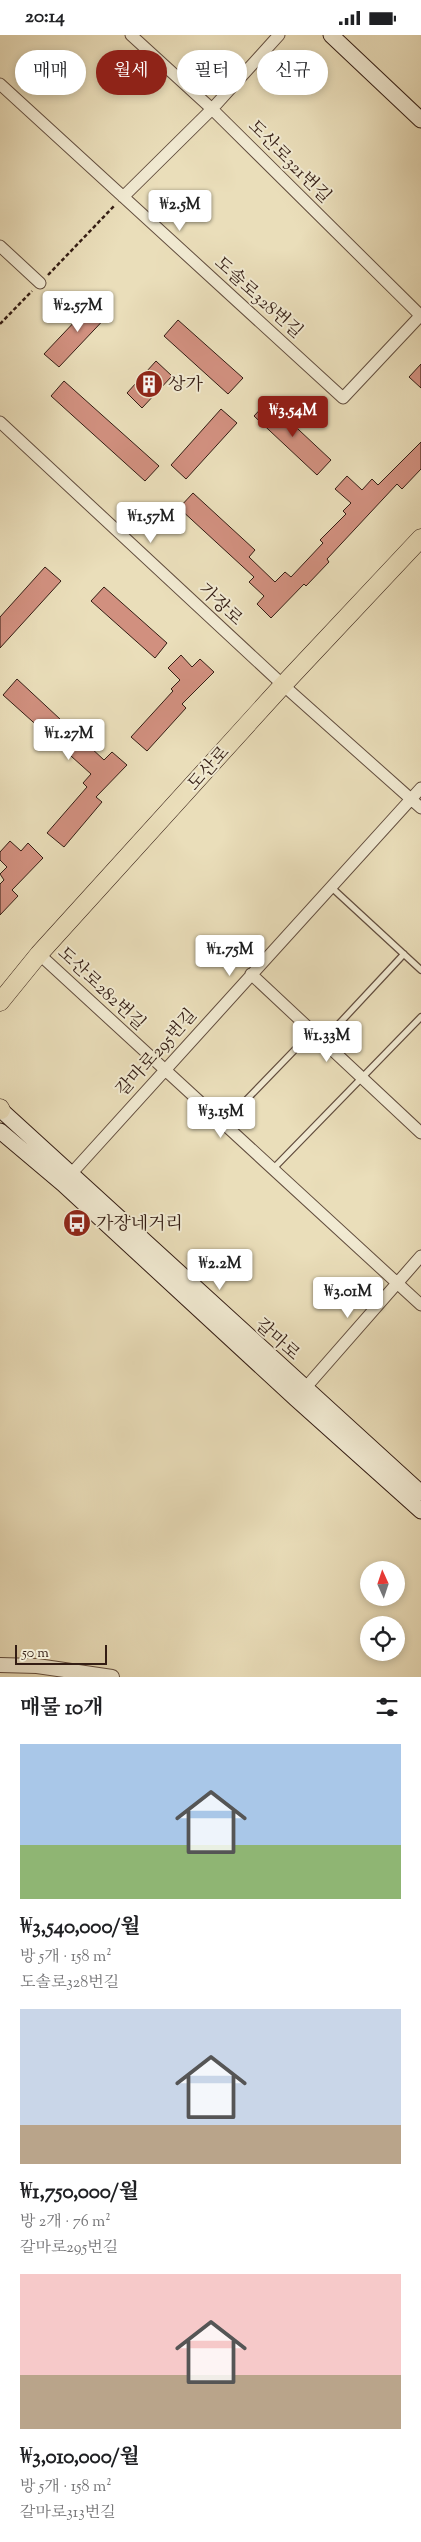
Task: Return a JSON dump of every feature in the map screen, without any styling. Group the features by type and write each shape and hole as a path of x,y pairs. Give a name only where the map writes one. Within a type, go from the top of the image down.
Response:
{"main road":[{"path":"331,35 421,120"},
{"name":"도산로","path":"1,1002 39,954 283,685 421,538"},
{"name":"갈마로","path":"0,1109 421,1511"},
{"name":"갈마로","path":"0,1131 300,1394 421,1493"}],"street":[{"name":"도산로321번길","path":"131,35 212,109 421,315"},
{"path":"123,197 212,109 279,35"},
{"name":"도솔로328번길","path":"0,84 343,398 421,315"},
{"path":"0,246 40,283"},
{"name":"가장로","path":"0,422 283,685 421,808"},
{"name":"갈마로295번길","path":"70,1175 164,1069 421,788"},
{"name":"도산로282번길","path":"39,954 421,1305"},
{"path":"251,974 421,1133"},
{"path":"300,1394 421,1256"},
{"path":"0,1665 37,1666 112,1677"}],"lane":[{"path":"331,887 421,970"},
{"path":"323,1041 404,954"},
{"path":"273,1169 421,1017"},
{"path":"224,1124 313,1031"}],"path":[{"path":"0,324 123,197"}],"building":[{"path":"96,299 111,312 59,367 44,354"},
{"path":"178,320 243,378 228,394 164,336"},
{"name":"상가","path":"156,361 172,376 142,408 127,393"},
{"path":"421,364 421,388 409,377"},
{"path":"64,381 159,466 145,481 51,396"},
{"path":"268,401 331,460 317,475 254,416"},
{"path":"221,409 237,423 186,479 171,465"},
{"path":"421,442 421,469 402,489 397,484 327,559 329,562 306,586 304,584 271,618 257,604 264,596 249,582 254,577 179,508 193,493 255,550 249,557 275,582 285,572 291,577 323,543 320,540 346,514 343,511 351,503 335,489 347,476 362,490 372,479 378,485"},
{"path":"45,567 61,581 0,648 0,617"},
{"path":"104,587 167,643 155,658 91,601"},
{"path":"181,655 192,667 200,659 214,672 182,704 186,708 147,751 131,737 173,691 171,689 180,680 168,668"},
{"path":"17,679 104,760 112,752 127,765 96,797 102,802 64,847 47,833 87,787 83,783 91,774 3,695"},
{"path":"10,841 21,851 28,843 43,858 12,890 18,896 0,915 0,884 4,880 0,874 7,867 0,860 0,852"}],"place":[{"name":"상가","path":"149,384"},
{"name":"가장네거리","path":"77,1223"}]}
